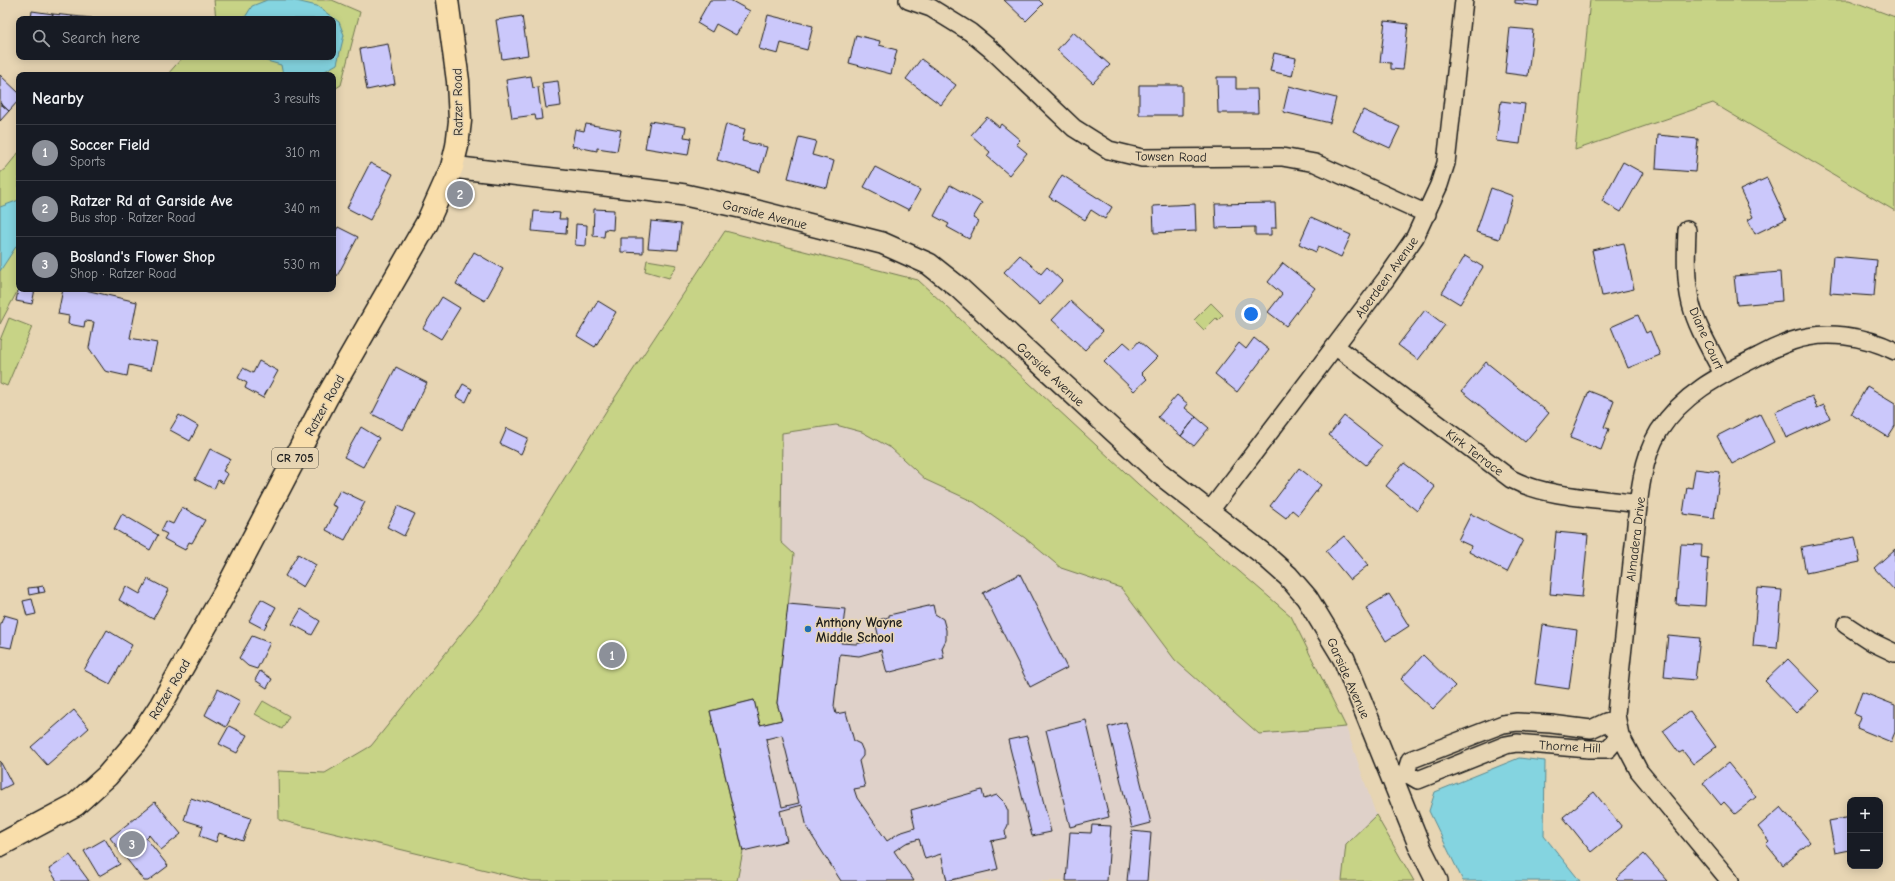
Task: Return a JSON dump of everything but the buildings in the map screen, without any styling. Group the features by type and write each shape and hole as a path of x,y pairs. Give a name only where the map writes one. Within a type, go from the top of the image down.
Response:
{"main road":[{"name":"Ratzer Road","path":"0,845 75,805 107,776 138,740 161,705 225,592 327,397 426,223 452,167 457,146 460,115 458,81 446,0"}],"street":[{"name":"Towsen Road","path":"908,0 933,4 993,51 1074,128 1109,150 1142,158 1282,157 1298,159 1315,163 1427,214"},
{"name":"Aberdeen Avenue","path":"1209,512 1411,243 1427,214 1446,163 1464,0"},
{"name":"Garside Avenue","path":"452,167 685,195 749,209 882,243 929,264 958,287 1159,473 1262,553 1288,576 1307,598 1344,659 1399,776 1420,847 1438,881"},
{"name":"Diane Court","path":"1687,230 1686,269 1691,304 1695,316 1723,374"},
{"name":"Almadera Drive","path":"1730,881 1639,772 1620,735 1616,715 1639,504 1646,460 1659,431 1685,400 1700,388 1723,374 1776,347 1793,340 1829,335 1865,339 1895,351"},
{"name":"Kirk Terrace","path":"1335,346 1511,479 1527,487 1543,491 1639,504"},
{"path":"1846,625 1872,642 1895,653"},
{"name":"Thorne Hill","path":"1399,776 1418,780 1506,745 1517,743 1589,749 1608,749 1620,735"}],"shaded area":[{"name":"Anthony Wayne Middle School","path":"836,425 862,432 891,448 926,480 974,502 1025,538 1061,568 1121,588 1175,660 1259,734 1346,727 1376,815 1346,844 1342,881 531,881 279,820 278,771 325,773 371,746 490,598 782,433"}],"green space":[{"path":"214,0 332,0 360,12 341,85 336,88 336,72 170,72 180,60 336,60 336,16 216,16"},
{"path":"1590,0 1849,0 1895,17 1895,211 1713,103 1575,150"},
{"path":"16,156 17,292 0,324 0,173"},
{"path":"725,231 918,280 1138,484 1291,616 1346,727 1259,734 1175,660 1121,588 1061,568 1025,538 974,502 926,480 891,448 862,432 836,425 782,433 781,542 794,554 777,703 782,720 760,725 754,700 710,711 743,851 737,881 531,881 279,820 278,771 325,773 371,746 490,598 608,408"},
{"path":"647,260 677,265 669,278 645,271"},
{"path":"1211,303 1223,315 1218,320 1216,318 1204,330 1194,320"},
{"path":"9,318 32,327 7,386 0,383 0,340"},
{"path":"263,701 289,716 282,729 255,714"},
{"path":"1376,815 1414,881 1342,881 1346,844"}],"water":[{"path":"267,0 292,0 317,6 331,16 246,16 252,6"},
{"path":"336,20 339,22 344,35 337,64 323,72 282,72 281,65 264,60 336,60"},
{"path":"16,201 16,247 0,271 0,207"},
{"path":"1519,758 1545,761 1544,836 1580,881 1463,881 1429,811 1435,792"}],"place":[{"name":"Ratzer Rd at Garside Ave","path":"460,194"},
{"name":"Anthony Wayne Middle School","path":"808,629"},
{"name":"Soccer Field","path":"612,655"},
{"name":"Bosland's Flower Shop","path":"132,844"}]}
